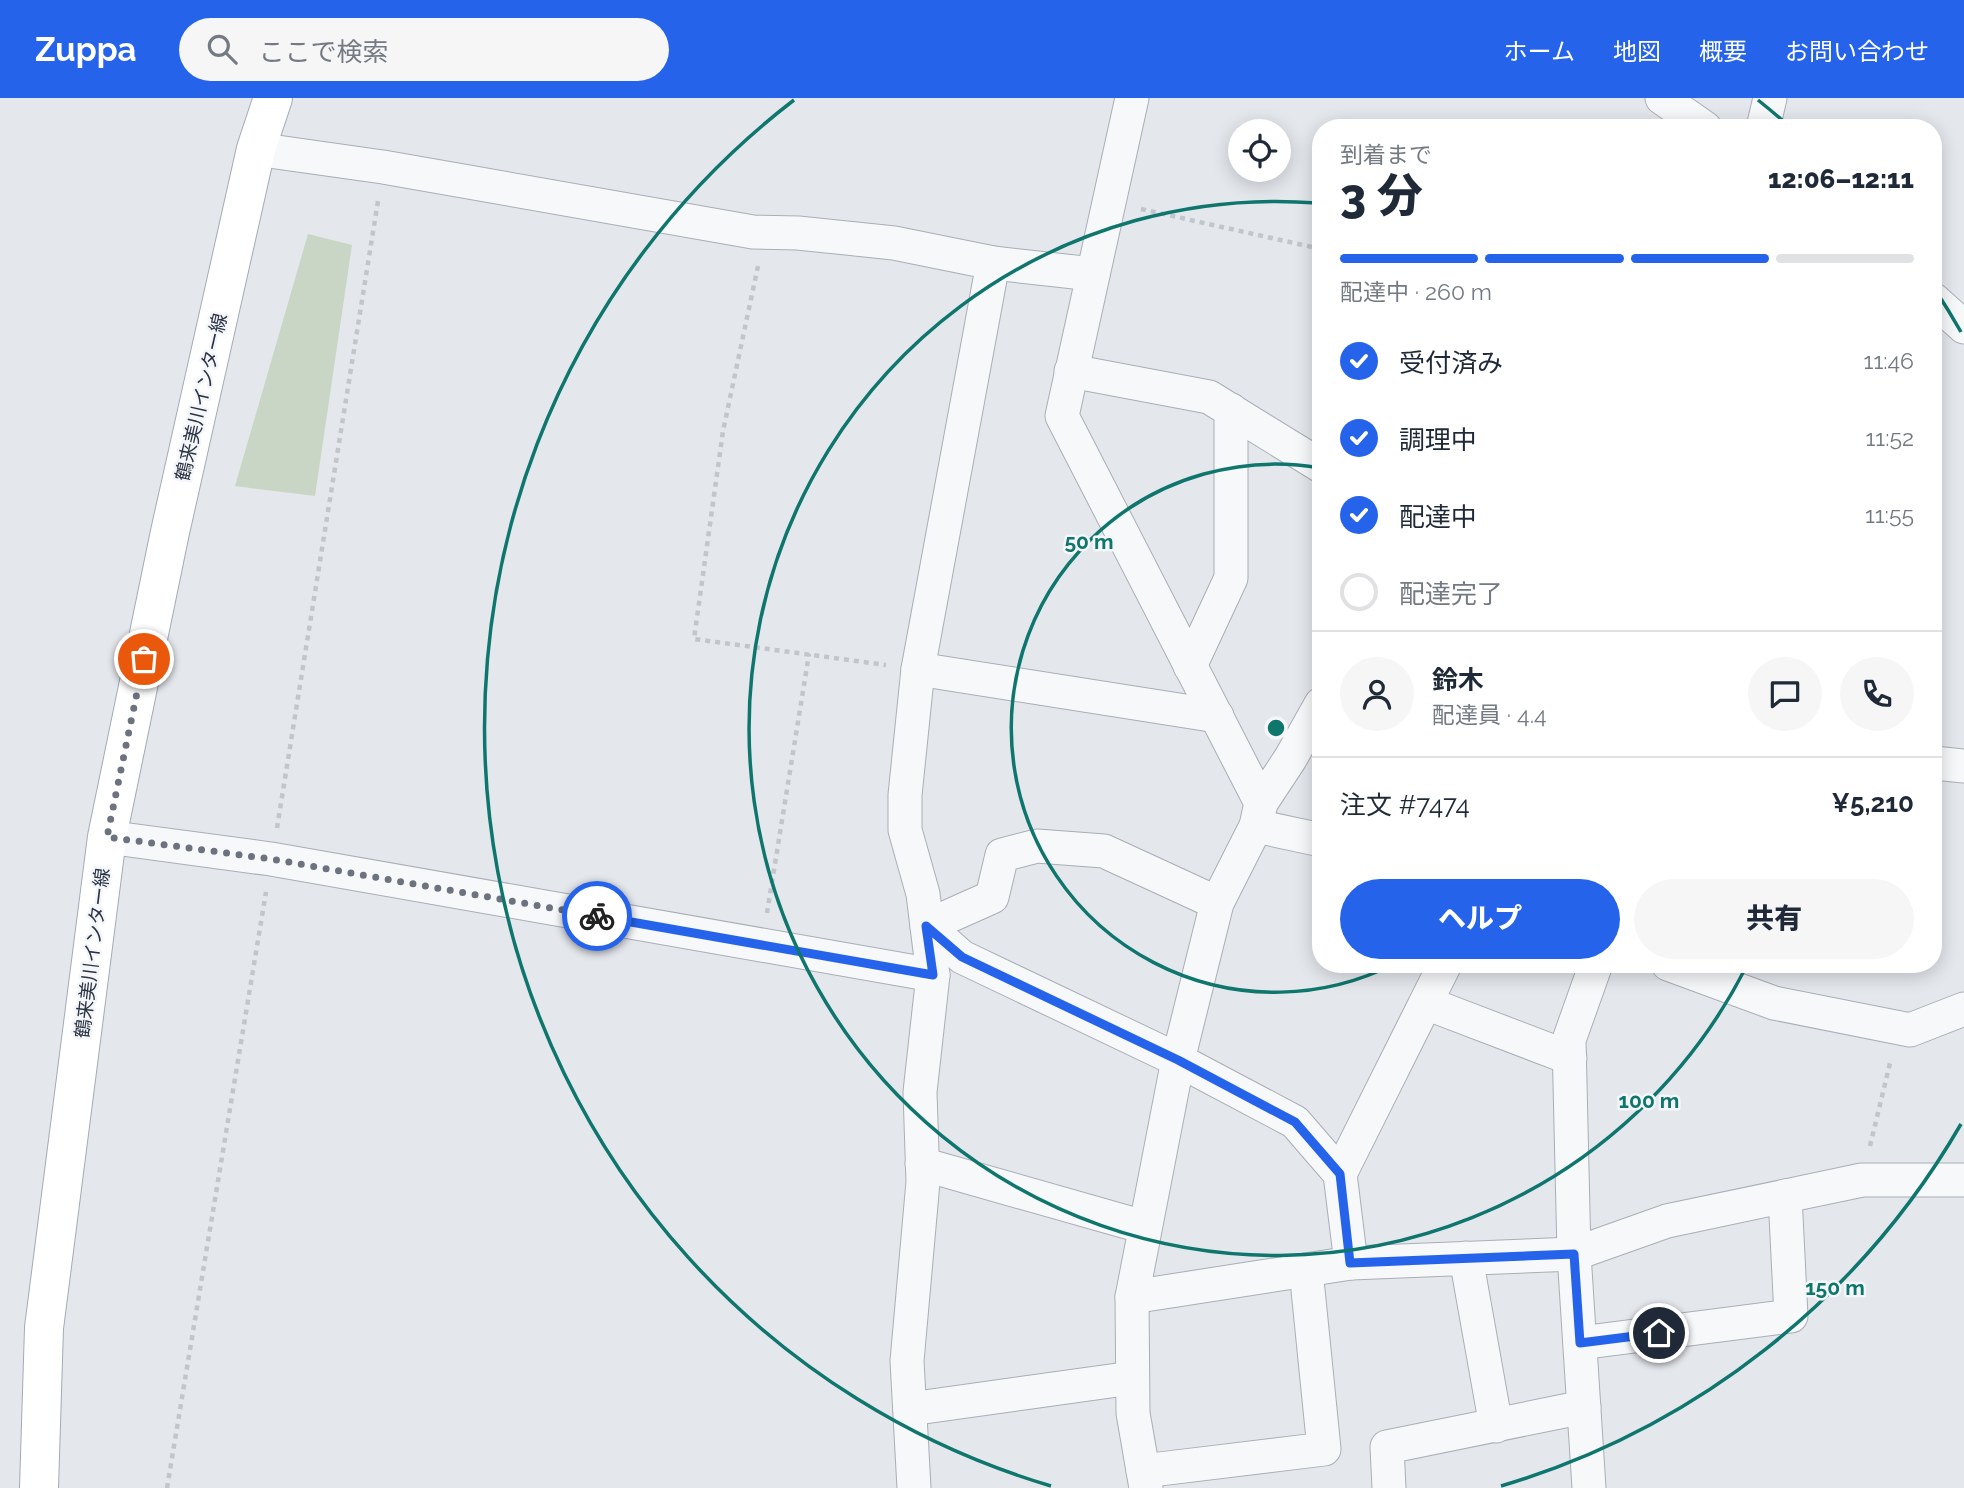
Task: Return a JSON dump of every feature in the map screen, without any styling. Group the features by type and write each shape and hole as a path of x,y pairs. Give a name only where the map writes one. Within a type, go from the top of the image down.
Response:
{"main road":[{"name":"鶴来美川インター線","path":"39,1488 44,1328 107,837 170,532 256,149 273,98"}],"street":[{"path":"1132,98 1062,416 1217,716 1259,814 1312,837"},
{"path":"1662,98 1692,119"},
{"path":"1765,119 1770,98"},
{"path":"256,149 383,167 739,230 894,243 993,263 1093,274"},
{"path":"914,1488 907,1361 922,1182 920,1092 933,975 923,894 905,830 905,795 918,669 993,263"},
{"path":"1942,307 1964,327"},
{"path":"1071,371 1209,397 1312,460"},
{"path":"1190,666 1231,578 1231,410"},
{"path":"918,669 1217,716"},
{"path":"1306,1270 1324,1449 1144,1480 1133,1413 1132,1297 1178,1060 1217,902 1259,814 1312,720"},
{"path":"1942,764 1964,766"},
{"path":"107,837 271,859 933,975"},
{"path":"926,926 992,897 1002,855 1037,846 1104,852 1217,902"},
{"path":"926,926 962,957 1178,1060 1295,1122 1340,1174"},
{"path":"1350,1263 1340,1174 1440,973"},
{"path":"1589,1488 1574,1254 1569,1040 1593,973"},
{"path":"1692,973 1774,1003 1910,1030 1964,1009"},
{"path":"1426,1003 1570,1058"},
{"path":"922,1164 1144,1227"},
{"path":"1132,1297 1350,1263 1574,1254 1667,1221 1862,1180 1964,1180"},
{"path":"1580,1343 1791,1316 1785,1196"},
{"path":"1466,1258 1496,1426"},
{"path":"910,1409 1132,1378"},
{"path":"1389,1488 1387,1447 1584,1407"}],"path":[{"path":"167,1488 383,167"},
{"path":"1109,202 1312,246"},
{"path":"766,233 723,431 694,639 918,669"},
{"path":"762,945 809,654"},
{"path":"1862,1180 1899,1028"}],"green space":[{"path":"308,234 352,245 315,496 235,486"}],"way so far":[{"path":"144,659 107,837 271,859 597,916"}],"route":[{"path":"597,916 933,975 926,926 962,957 1178,1060 1295,1122 1340,1174 1350,1263 1574,1254 1580,1343 1659,1333"}]}
